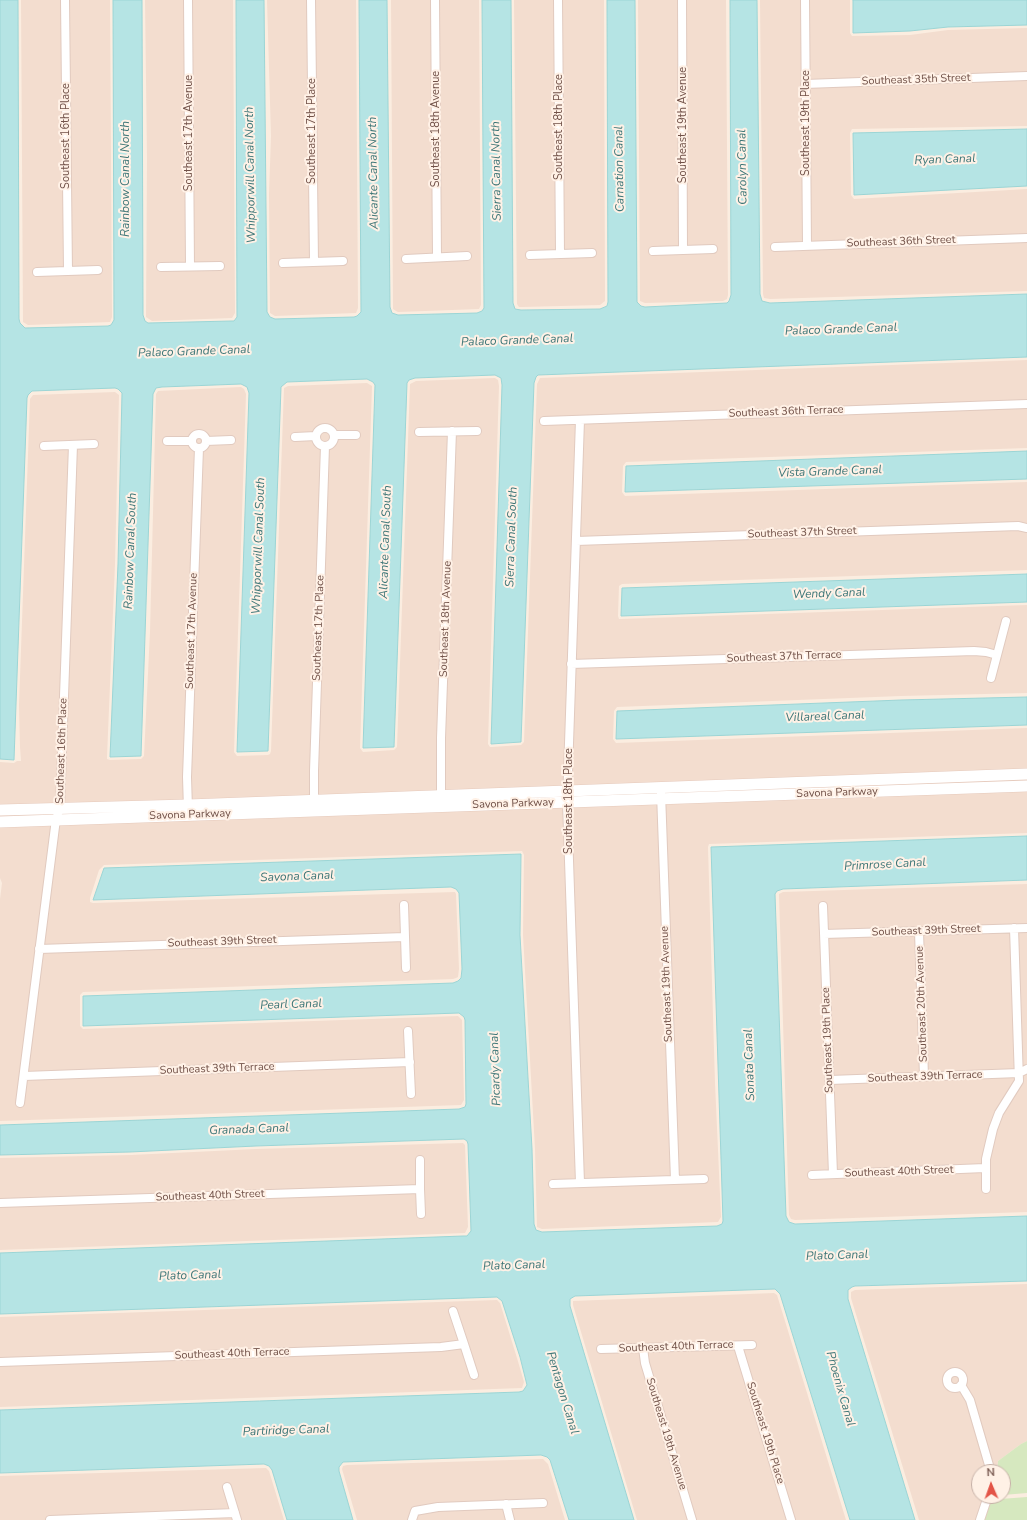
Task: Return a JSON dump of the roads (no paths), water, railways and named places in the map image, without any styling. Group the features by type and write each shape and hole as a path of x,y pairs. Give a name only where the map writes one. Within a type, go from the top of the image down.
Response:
{"street":[{"name":"Southeast 16th Place","path":"65,0 68,271"},
{"name":"Southeast 17th Avenue","path":"188,0 190,266"},
{"name":"Southeast 17th Place","path":"312,0 314,262"},
{"name":"Southeast 18th Avenue","path":"435,0 437,258"},
{"name":"Southeast 18th Place","path":"558,0 560,254"},
{"name":"Southeast 19th Avenue","path":"682,0 683,250"},
{"name":"Southeast 19th Place","path":"805,0 807,246"},
{"name":"Southeast 35th Street","path":"805,84 1027,76"},
{"name":"Southeast 36th Street","path":"775,247 1027,238"},
{"path":"653,251 713,249"},
{"path":"530,255 592,253"},
{"path":"406,259 467,256"},
{"path":"283,263 344,261"},
{"path":"161,267 220,266"},
{"path":"37,272 98,270"},
{"name":"Southeast 36th Terrace","path":"544,421 1027,404"},
{"name":"Southeast 18th Place","path":"580,420 567,797 580,1183"},
{"path":"326,428 332,430 334,435 332,443 324,446 317,442 316,436 320,429 326,428"},
{"name":"Southeast 18th Avenue","path":"441,801 441,738 452,431"},
{"path":"419,432 477,431"},
{"path":"199,433 203,434 206,440 203,447 199,448 193,445 191,441 194,434 199,433"},
{"path":"334,435 356,435"},
{"path":"295,437 316,436"},
{"path":"206,440 232,440"},
{"path":"167,441 191,441"},
{"path":"44,446 94,444"},
{"name":"Southeast 16th Place","path":"20,1103 56,819 60,808 73,445"},
{"name":"Southeast 17th Place","path":"314,805 324,446"},
{"name":"Southeast 17th Avenue","path":"188,810 187,777 199,448"},
{"name":"Southeast 37th Street","path":"576,541 1010,526 1027,528"},
{"path":"991,678 1006,621"},
{"name":"Southeast 37th Terrace","path":"572,664 974,651 997,655"},
{"name":"Savona Parkway","path":"661,794 874,780 1027,774"},
{"path":"874,780 874,792"},
{"name":"Savona Parkway","path":"0,822 188,810 314,805 661,794 874,792 1027,786"},
{"name":"Southeast 19th Avenue","path":"661,794 675,1180"},
{"name":"Savona Parkway","path":"0,810 60,808 188,810"},
{"path":"404,905 406,968"},
{"name":"Southeast 19th Place","path":"823,906 833,1174"},
{"path":"986,1190 985,1168 993,1129 1000,1113 1016,1086 1019,1074 1014,928"},
{"name":"Southeast 39th Street","path":"824,934 1027,928"},
{"name":"Southeast 20th Avenue","path":"919,932 924,1076"},
{"name":"Southeast 39th Street","path":"39,949 405,937"},
{"path":"408,1031 411,1094"},
{"name":"Southeast 39th Terrace","path":"24,1076 410,1062"},
{"path":"1019,1074 1027,1069"},
{"name":"Southeast 39th Terrace","path":"830,1080 1019,1074"},
{"path":"420,1160 421,1214"},
{"name":"Southeast 40th Street","path":"812,1175 985,1168"},
{"path":"553,1184 704,1179"},
{"name":"Southeast 40th Street","path":"0,1203 420,1189"},
{"path":"453,1311 474,1375"},
{"name":"Southeast 40th Terrace","path":"0,1362 433,1347 464,1344"},
{"name":"Southeast 40th Terrace","path":"601,1349 752,1345"},
{"name":"Southeast 19th Place","path":"738,1346 791,1520"},
{"name":"Southeast 19th Avenue","path":"643,1348 645,1363 692,1520"},
{"path":"961,1386 970,1400 988,1464"},
{"path":"50,1520 236,1517 227,1487"},
{"path":"412,1520 416,1511 438,1507 544,1503"},
{"path":"506,1504 510,1520"},
{"path":"980,1520 985,1504"}],"water":[{"path":"0,0 18,0 19,319 20,323 25,328 108,326 111,325 114,320 113,0 142,0 143,315 145,321 148,323 234,321 237,317 236,0 264,0 267,312 270,317 275,319 354,317 361,312 359,0 387,0 390,307 392,313 398,315 477,313 482,311 484,308 482,0 511,0 513,303 515,309 600,309 607,306 607,0 635,0 637,302 641,306 645,307 727,303 731,295 730,0 757,0 760,294 762,301 770,303 1027,294 1027,357 538,375 534,383 521,742 491,744 501,378 495,375 415,378 409,380 407,383 394,747 363,748 375,385 367,379 287,382 281,387 268,751 237,752 249,393 247,387 241,384 156,388 153,394 141,756 110,757 118,564 122,393 115,388 32,391 27,398 14,760 0,759"},
{"path":"853,0 1027,0 1027,25 948,27 910,31 853,33"},
{"name":"Ryan Canal","path":"1027,129 1027,186 854,195 853,133"},
{"name":"Vista Grande Canal","path":"1027,451 1027,479 625,492 626,466"},
{"name":"Wendy Canal","path":"1027,574 1027,602 621,616 622,588"},
{"name":"Villareal Canal","path":"1027,697 1027,725 616,739 617,711 901,700"},
{"path":"1027,836 1027,880 783,889 777,891 775,894 786,1216 789,1222 795,1224 1027,1216 1027,1281 855,1286 848,1290 848,1299 915,1520 850,1520 780,1294 775,1289 575,1296 570,1299 570,1306 634,1520 569,1520 550,1460 541,1455 343,1462 339,1467 339,1471 353,1520 287,1520 272,1470 269,1466 264,1464 0,1473 0,1410 519,1392 523,1391 527,1385 520,1357 502,1301 497,1297 0,1314 0,1253 467,1236 471,1231 468,1144 464,1139 130,1152 0,1155 0,1125 459,1109 465,1107 465,1020 459,1013 83,1026 83,996 453,983 461,978 462,969 459,893 456,889 451,887 93,900 104,868 521,854 520,935 532,1149 534,1224 536,1230 542,1232 717,1226 722,1224 723,1221 711,847"}],"water label":[{"name":"Carolyn Canal","path":"743,167"},
{"name":"Carnation Canal","path":"620,169"},
{"name":"Sierra Canal North","path":"497,171"},
{"name":"Alicante Canal North","path":"374,173"},
{"name":"Whipporwill Canal North","path":"251,175"},
{"name":"Rainbow Canal North","path":"126,179"},
{"name":"Palaco Grande Canal","path":"841,330"},
{"name":"Palaco Grande Canal","path":"517,341"},
{"name":"Palaco Grande Canal","path":"194,352"},
{"name":"Sierra Canal South","path":"512,537"},
{"name":"Alicante Canal South","path":"386,542"},
{"name":"Whipporwill Canal South","path":"259,546"},
{"name":"Rainbow Canal South","path":"131,551"},
{"name":"Primrose Canal","path":"885,865"},
{"name":"Savona Canal","path":"297,877"},
{"name":"Pearl Canal","path":"291,1005"},
{"name":"Sonata Canal","path":"750,1065"},
{"name":"Picardy Canal","path":"496,1069"},
{"name":"Granada Canal","path":"249,1130"},
{"name":"Plato Canal","path":"837,1256"},
{"name":"Plato Canal","path":"514,1266"},
{"name":"Plato Canal","path":"190,1276"},
{"name":"Phoenix Canal","path":"840,1389"},
{"name":"Pentagon Canal","path":"562,1393"},
{"name":"Partiridge Canal","path":"286,1431"}]}
